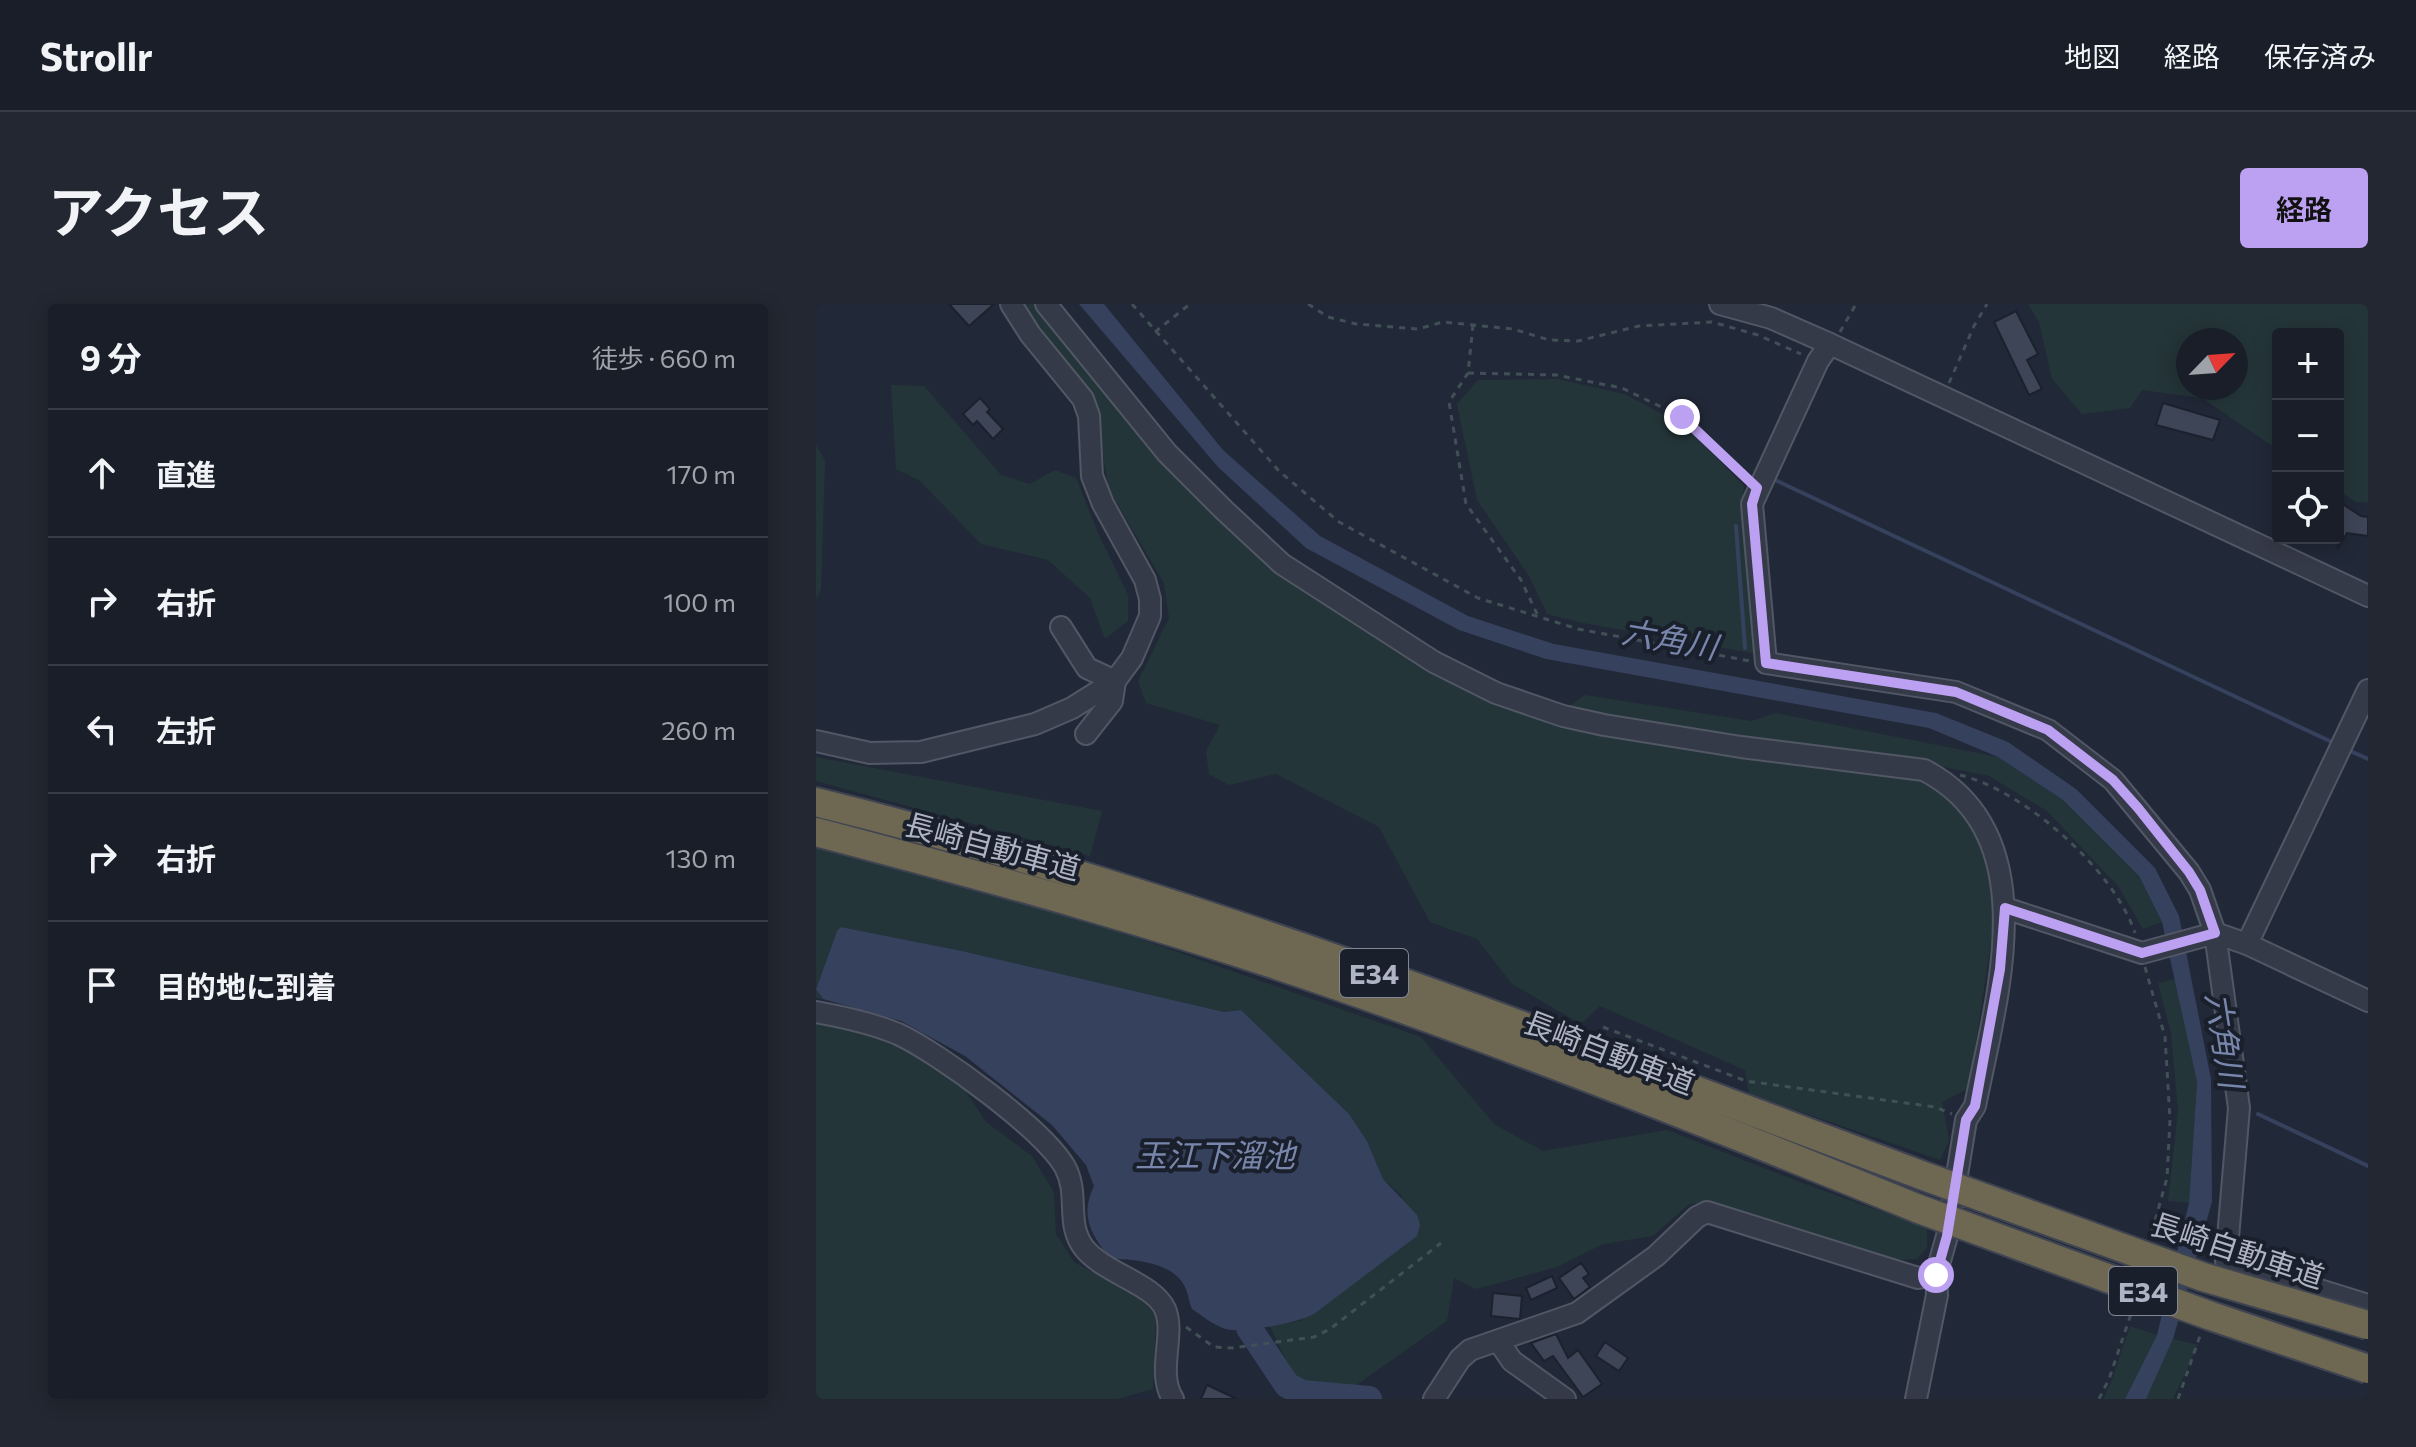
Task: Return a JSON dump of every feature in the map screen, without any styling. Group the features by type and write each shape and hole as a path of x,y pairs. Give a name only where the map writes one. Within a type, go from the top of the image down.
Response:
{"highway":[{"name":"長崎自動車道","path":"816,802 915,826 1142,894 1518,1024 2203,1277 2368,1325"},
{"name":"長崎自動車道","path":"816,832 1134,919 1337,986 1523,1053 1919,1209 2211,1316 2368,1369"}],"street":[{"path":"816,741 870,753 921,752 1035,724 1072,708 1115,681 1132,658 1150,616 1147,590 1145,580 1103,504 1092,476 1089,416 1083,399 1030,334 1011,304"},
{"path":"1046,304 1167,453 1282,564 1434,662 1496,693 1577,719 1741,747 1924,770 1944,780 1977,817 1998,861 2005,908 1995,1002 1975,1106 1966,1120 1916,1399"},
{"path":"1720,304 1771,318 1830,344 2368,596"},
{"path":"1830,344 1818,361 1752,504 1766,663 1956,692 2048,730 2113,780 2189,872 2200,890 2215,933 2239,1108 2226,1261 2368,1305"},
{"path":"1061,627 1087,668 1115,681"},
{"path":"1086,734 1112,701 1115,681"},
{"path":"2247,944 2368,690"},
{"path":"2005,908 2142,953 2215,933 2247,944 2368,1001"},
{"path":"816,1012 850,1017 899,1035 948,1064 1045,1140 1065,1167 1075,1192 1073,1224 1081,1244 1097,1262 1158,1297 1167,1313 1166,1380 1173,1399"},
{"path":"1434,1399 1460,1359 1470,1350 1577,1313 1656,1256 1697,1217 1707,1212 1918,1278 1936,1275"},
{"path":"1499,1342 1512,1361 1565,1399"}],"path":[{"path":"1132,304 1279,471 1339,522 1478,598 1578,629 1766,663"},
{"path":"1155,332 1190,304"},
{"path":"1308,304 1328,317 1356,324 1418,329 1443,322 1513,329 1549,340 1578,341 1639,326 1712,322 1758,335 1818,361"},
{"path":"1830,344 1856,304"},
{"path":"1943,397 1987,304"},
{"path":"1473,325 1468,373 1449,402 1466,504 1521,580 1538,616"},
{"path":"1468,373 1556,375 1622,388 1682,417 1757,488"},
{"path":"1924,770 1983,780 2040,816 2113,887 2130,918 2165,1037 2170,1120 2167,1178 2151,1235"},
{"path":"1603,1027 1746,1081 1935,1107 1966,1120"},
{"path":"1167,1313 1214,1347 1232,1348 1314,1337 1330,1329 1441,1243"},
{"path":"2099,1399 2133,1308"},
{"path":"2178,1399 2201,1333"}],"shaded area":[{"path":"1023,304 1038,304 1178,480 1284,579 1435,676 1563,729 1922,781 1957,803 1984,844 1998,895 1969,1088 1942,1102 1949,1141 1940,1160 1749,1094 1745,1070 1600,1006 1581,1024 1512,984 1477,939 1430,922 1379,827 1276,774 1229,785 1209,774 1206,751 1220,725 1146,703 1138,681 1169,618 1164,583 1109,490 1094,401"},
{"path":"2028,304 2368,304 2368,502 2356,502 2344,494 2344,328 2272,328 2272,446 2205,400 2248,400 2248,328 2176,328 2176,395 2142,390 2130,408 2082,414 2052,379 2039,322"},
{"path":"1558,379 1624,394 1684,425 1744,486 1741,507 1757,654 1547,614 1529,576 1477,500 1457,404 1478,380"},
{"path":"891,385 924,386 1001,475 1030,484 1055,470 1076,478 1128,595 1128,621 1105,639 1090,598 1048,560 981,544 919,480 896,469"},
{"path":"816,445 825,460 821,589 816,600"},
{"path":"1585,695 1751,721 1776,713 1998,757 2063,800 2139,876 2162,922 2143,929 2118,886 2047,811 1989,776 1923,763 1565,709"},
{"path":"816,757 1102,811 1090,856 816,781"},
{"path":"816,847 1100,925 1421,1037 1494,1124 1543,1151 1667,1130 1927,1228 1927,1248 1917,1259 1892,1260 1710,1202 1689,1204 1653,1236 1603,1244 1557,1267 1476,1289 1454,1278 1447,1321 1352,1388 1305,1385 1292,1373 1269,1325 1301,1321 1402,1196 1383,1179 1367,1141 1349,1114 1241,1010 1224,1012 962,951 842,927 837,931 816,988"},
{"path":"2175,979 2197,1082 2189,1203 2168,1201 2178,1111 2171,1033 2158,983"},
{"path":"816,1019 896,1040 960,1083 986,1122 1032,1156 1054,1192 1056,1234 1074,1262 1143,1299 1156,1317 1153,1389 1117,1399 816,1399"},
{"path":"2130,1326 2157,1335 2125,1399 2103,1399 2112,1380"},
{"path":"2173,1339 2198,1345 2173,1399 2146,1399"}],"water":[{"path":"1079,304 1104,304 1223,450 1320,536 1468,616 1554,644 1936,713 2008,742 2076,789 2155,868 2179,916 2211,1079 2212,1202 2173,1339 2146,1399 2125,1399 2157,1335 2189,1203 2197,1082 2162,922 2139,876 2063,800 1998,757 1929,728 1546,659 1459,630 1306,548 1218,467"},
{"name":"玉江下溜池","path":"841,927 962,951 1224,1012 1241,1010 1349,1114 1367,1141 1383,1179 1417,1215 1420,1225 1417,1236 1314,1314 1250,1329 1232,1330 1216,1325 1192,1309 1184,1285 1170,1271 1150,1263 1109,1258 1089,1224 1088,1206 1094,1186 1086,1165 1052,1125 965,1056 901,1021 823,999 816,989"}],"building":[{"path":"949,304 994,304 969,326"},
{"path":"2016,311 2038,354 2027,360 2042,389 2029,395 1994,322"},
{"path":"980,398 990,409 987,412 1003,429 993,439 977,421 973,425 963,414"},
{"path":"2163,403 2220,420 2213,440 2156,425"},
{"path":"2344,505 2368,517 2368,536 2347,533 2344,538"},
{"path":"1581,1263 1589,1274 1583,1278 1590,1287 1574,1299 1559,1278"},
{"path":"1552,1276 1557,1288 1531,1300 1526,1288"},
{"path":"1493,1293 1522,1296 1520,1319 1491,1316"},
{"path":"1556,1334 1568,1358 1578,1350 1602,1384 1583,1397 1553,1356 1544,1361 1531,1343"},
{"path":"1605,1342 1628,1358 1619,1371 1596,1356"},
{"path":"1207,1385 1237,1399 1201,1399"}],"waterway":[{"path":"1775,480 2334,743"},
{"path":"1736,526 1745,648"},
{"path":"2346,749 2368,759"},
{"path":"2258,1114 2368,1166"},
{"path":"1249,1328 1287,1385 1302,1393 1369,1399"}],"route":[{"path":"1682,417 1757,488 1752,504 1766,663 1956,692 2048,730 2113,780 2138,808 2189,872 2200,890 2215,933 2142,953 2005,908 1995,1002 1975,1106 1966,1120 1947,1236 1936,1275"}],"water label":[{"name":"六角川","path":"1670,638"},
{"name":"六角川","path":"2226,1040"}]}
